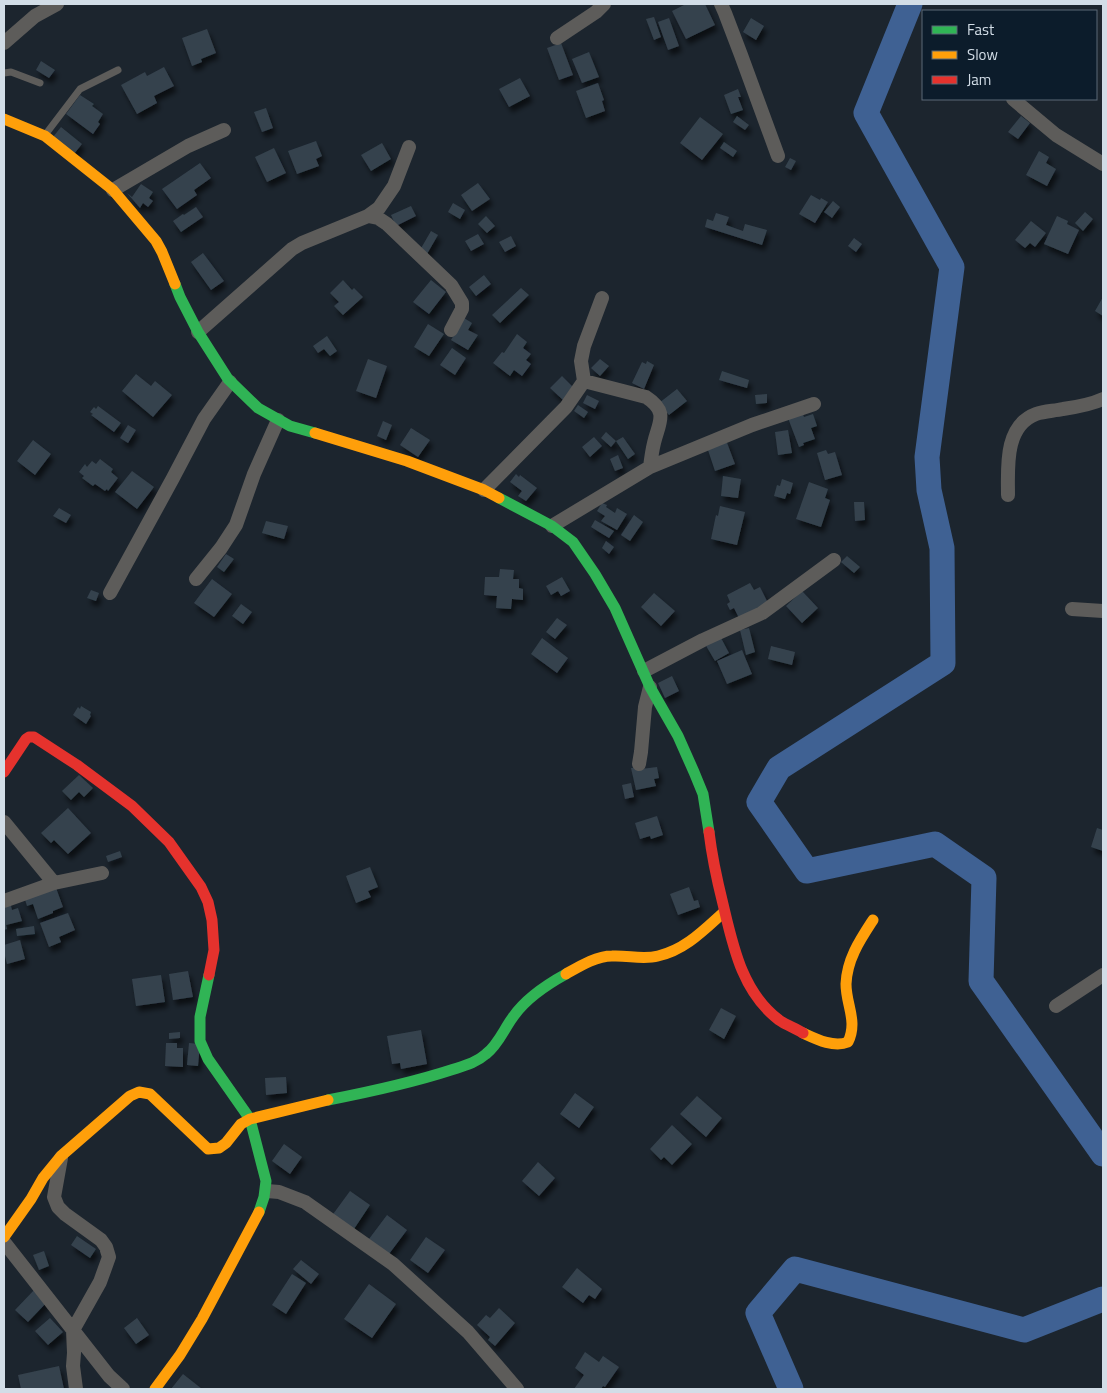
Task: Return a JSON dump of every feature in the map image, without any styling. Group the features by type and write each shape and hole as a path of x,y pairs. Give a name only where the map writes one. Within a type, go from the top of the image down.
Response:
{"street":[{"path":"4,43 35,16 57,4"},
{"path":"557,38 596,12 604,4"},
{"path":"721,4 778,156"},
{"path":"1014,100 1056,135 1103,164"},
{"path":"4,119 45,136 113,190 156,241 180,297 198,332 230,382 258,408 290,426 406,461 484,490 552,526 573,542 616,608 650,687 678,736 702,794 707,816 712,858 733,948 744,977 762,1003 779,1020 810,1037 834,1045 848,1042 853,1024 846,986 848,968 855,948 873,920"},
{"path":"113,190 188,146 224,130"},
{"path":"198,332 292,249 302,243 368,216 379,208 394,186 409,147"},
{"path":"368,216 378,218 386,224 451,285 462,303 462,309 451,330"},
{"path":"484,490 566,407 584,380 581,361 584,346 602,298"},
{"path":"584,380 646,397 657,407 661,418 650,467"},
{"path":"110,593 204,419 230,382"},
{"path":"1008,495 1010,446 1015,433 1024,422 1036,414 1092,404 1103,398"},
{"path":"552,526 650,467 752,425 814,404"},
{"path":"196,579 221,548 236,525 254,474 278,420"},
{"path":"644,671 703,640 762,613 834,560"},
{"path":"1072,609 1103,611"},
{"path":"639,764 645,707 650,687"},
{"path":"4,772 26,740 34,737 77,765 132,806 169,842 201,887 208,902 212,920 214,950 200,1017 200,1041 208,1059 250,1119 267,1191 211,1303 172,1367 155,1389"},
{"path":"4,822 54,883"},
{"path":"4,901 54,883 102,873"},
{"path":"4,1237 61,1156 130,1096 139,1092 150,1094 208,1149 219,1148 226,1143 241,1124 250,1119 405,1084 439,1074 483,1057 497,1044 506,1026 519,1009 540,990 560,977 606,955 643,958 666,954 680,949 724,912"},
{"path":"1056,1006 1103,975"},
{"path":"61,1156 54,1197 58,1207 101,1240 109,1257 100,1282 73,1330 73,1366 76,1389"},
{"path":"267,1191 279,1192 305,1202 393,1264 468,1332 517,1389"},
{"path":"4,1242 109,1376 123,1389"}],"lane":[{"path":"45,136 80,89 118,70"},
{"path":"4,73 11,72 40,83"}],"building":[{"path":"686,4 705,4 715,25 686,39 672,11"},
{"path":"654,17 661,37 654,40 646,19"},
{"path":"669,18 679,46 668,50 658,22"},
{"path":"751,18 764,26 756,40 743,32"},
{"path":"207,29 216,53 201,59 202,62 192,66 182,38"},
{"path":"561,43 573,75 559,80 547,48"},
{"path":"589,52 599,77 582,83 572,59"},
{"path":"41,61 55,70 49,78 36,70"},
{"path":"164,67 174,86 154,96 157,103 137,114 121,85 145,72 147,76"},
{"path":"520,78 530,96 509,107 499,89"},
{"path":"598,83 604,100 602,101 605,111 586,118 576,91"},
{"path":"738,89 741,97 738,97 743,110 731,114 724,95"},
{"path":"80,95 94,104 92,106 103,114 98,122 100,124 93,134 66,114"},
{"path":"266,108 273,128 262,132 254,112"},
{"path":"737,116 749,125 745,130 733,122"},
{"path":"1021,116 1030,123 1018,139 1008,132"},
{"path":"700,117 723,134 702,160 680,143"},
{"path":"61,127 82,144 74,154 53,137"},
{"path":"316,141 322,156 316,159 319,166 297,174 288,151"},
{"path":"724,142 737,151 733,157 720,148"},
{"path":"382,143 391,159 371,171 361,155"},
{"path":"274,148 286,173 267,182 255,157"},
{"path":"1039,151 1049,157 1046,163 1056,169 1047,186 1026,175"},
{"path":"790,158 796,161 791,170 785,167"},
{"path":"200,163 211,178 194,190 197,195 177,209 162,189"},
{"path":"478,183 490,199 472,211 461,195"},
{"path":"141,184 153,192 149,198 153,201 148,207 143,203 140,208 127,193 132,197"},
{"path":"811,195 828,202 815,223 799,214"},
{"path":"833,201 840,207 832,218 824,212"},
{"path":"453,203 465,210 460,219 448,212"},
{"path":"411,206 416,216 396,226 391,215"},
{"path":"196,207 203,217 181,232 173,221"},
{"path":"1085,212 1093,219 1083,231 1075,223"},
{"path":"716,213 729,217 726,225 743,231 745,224 767,230 762,245 705,227 707,219 713,221"},
{"path":"486,216 495,226 487,233 478,224"},
{"path":"1057,216 1068,221 1067,224 1079,230 1068,254 1044,244"},
{"path":"1031,221 1046,233 1035,247 1030,243 1025,248 1015,240"},
{"path":"431,231 438,235 427,254 420,250"},
{"path":"478,234 484,244 471,251 465,241"},
{"path":"511,236 516,246 505,252 499,242"},
{"path":"854,238 862,244 856,252 848,246"},
{"path":"203,253 224,281 211,290 191,262"},
{"path":"484,275 491,284 476,296 469,287"},
{"path":"343,280 352,290 354,288 363,297 343,315 334,306 339,302 330,293"},
{"path":"431,280 446,292 429,314 413,302"},
{"path":"521,288 529,295 500,323 492,315"},
{"path":"1103,297 1103,316 1095,311"},
{"path":"464,318 472,323 468,330 478,335 468,350 451,340"},
{"path":"428,324 444,334 429,356 414,347"},
{"path":"517,334 527,342 523,348 531,354 526,360 531,364 522,376 514,370 510,376 493,363 502,352 504,353"},
{"path":"327,336 337,351 330,356 324,349 318,353 313,346"},
{"path":"452,348 466,358 455,375 440,365"},
{"path":"368,359 387,366 376,398 356,391"},
{"path":"600,359 609,366 600,376 591,368"},
{"path":"647,361 654,365 644,389 632,383 642,362 646,364"},
{"path":"722,371 749,380 747,388 719,380"},
{"path":"136,374 151,386 155,381 172,395 153,417 122,391"},
{"path":"562,376 574,388 563,400 550,388"},
{"path":"677,389 687,401 669,415 659,403"},
{"path":"767,394 767,403 756,404 755,395"},
{"path":"587,395 599,401 595,409 583,403"},
{"path":"578,405 588,412 584,418 574,411"},
{"path":"98,406 121,423 114,432 91,415 93,414 90,412 94,407 96,409"},
{"path":"802,412 804,417 813,414 817,426 811,428 815,439 803,443 804,445 799,447 788,418"},
{"path":"383,421 392,425 386,440 377,436"},
{"path":"128,425 136,430 128,443 120,438"},
{"path":"411,428 430,440 418,457 400,445"},
{"path":"788,430 792,453 778,455 775,432"},
{"path":"606,432 616,441 611,447 601,438"},
{"path":"594,437 602,446 590,457 582,447"},
{"path":"623,437 635,454 628,459 616,441"},
{"path":"33,440 51,454 35,475 17,461"},
{"path":"726,440 735,464 715,471 707,447"},
{"path":"826,450 828,454 835,452 842,475 825,480 817,453"},
{"path":"618,455 623,468 615,471 610,459"},
{"path":"100,459 113,469 111,472 118,478 108,491 95,484 93,486 82,478 84,476 79,472 85,464 87,467 92,461 96,464"},
{"path":"132,471 154,487 137,509 115,492"},
{"path":"516,474 537,488 526,501 518,496 522,491 510,482"},
{"path":"723,476 741,479 738,498 721,496"},
{"path":"782,479 793,483 790,494 787,493 785,499 774,496 777,485 780,486"},
{"path":"809,482 828,489 825,498 830,500 821,527 796,519"},
{"path":"854,502 864,502 865,520 855,521"},
{"path":"602,503 615,513 617,508 627,514 617,530 601,521 605,516 597,511"},
{"path":"720,506 745,512 737,545 711,539"},
{"path":"59,508 71,515 66,523 53,516"},
{"path":"634,515 643,522 630,541 621,535"},
{"path":"595,520 614,531 609,538 591,527"},
{"path":"266,521 288,526 284,539 262,533"},
{"path":"606,541 614,547 609,554 602,548"},
{"path":"226,554 234,559 224,572 217,567"},
{"path":"847,556 860,567 854,573 841,562"},
{"path":"500,569 514,570 513,579 519,579 519,588 523,589 523,600 512,599 511,609 496,608 497,596 484,595 485,577 499,577"},
{"path":"562,577 570,591 561,596 558,591 551,595 546,586"},
{"path":"212,579 232,594 214,617 194,603"},
{"path":"750,583 754,590 760,587 768,603 739,618 734,608 730,610 727,604 730,602 727,595"},
{"path":"91,590 99,593 96,601 87,598"},
{"path":"802,591 818,608 802,623 786,606"},
{"path":"654,593 675,611 661,626 641,607"},
{"path":"241,604 252,612 243,624 232,616"},
{"path":"557,618 567,625 555,639 546,632"},
{"path":"749,628 755,652 746,655 740,630"},
{"path":"720,636 729,653 715,661 705,644"},
{"path":"542,638 568,658 557,673 531,654"},
{"path":"771,646 795,652 792,665 768,659"},
{"path":"742,650 752,674 727,684 717,661"},
{"path":"672,676 679,691 665,698 658,683"},
{"path":"81,706 91,712 91,716 86,724 73,715 78,707 80,709"},
{"path":"641,767 641,769 657,767 659,778 654,779 656,786 636,790 631,768"},
{"path":"79,775 93,788 84,797 79,792 71,800 62,791"},
{"path":"631,783 634,797 625,799 622,785"},
{"path":"68,808 91,833 68,854 54,840 51,843 41,833"},
{"path":"657,816 663,835 651,839 650,836 640,839 635,823"},
{"path":"1097,828 1103,830 1103,851 1091,847"},
{"path":"120,851 122,857 108,862 106,856"},
{"path":"370,867 378,887 368,891 371,897 356,903 346,876"},
{"path":"55,885 63,907 38,919 33,904 27,906 24,896"},
{"path":"689,887 694,901 698,900 700,907 678,915 670,894"},
{"path":"10,902 12,910 18,908 22,921 6,925 7,929 4,930 4,904"},
{"path":"68,913 75,930 59,937 61,942 49,947 40,923"},
{"path":"34,926 35,934 17,936 16,929"},
{"path":"20,940 25,959 7,964 4,945"},
{"path":"188,971 193,997 173,1000 169,974"},
{"path":"161,975 165,1002 136,1006 132,979"},
{"path":"721,1008 736,1016 724,1039 709,1030"},
{"path":"421,1030 427,1064 401,1069 400,1063 392,1064 387,1036"},
{"path":"180,1032 180,1038 169,1039 169,1033"},
{"path":"166,1043 177,1043 177,1048 183,1048 183,1067 165,1066"},
{"path":"189,1043 200,1044 198,1066 187,1065"},
{"path":"286,1077 287,1093 266,1095 265,1078"},
{"path":"575,1093 594,1107 579,1128 560,1114"},
{"path":"697,1096 722,1118 706,1137 680,1114"},
{"path":"672,1125 692,1144 672,1165 664,1157 661,1160 650,1149"},
{"path":"284,1144 302,1157 290,1174 272,1161"},
{"path":"538,1162 555,1178 539,1196 522,1181"},
{"path":"350,1191 370,1205 352,1232 331,1217"},
{"path":"387,1215 407,1230 389,1254 369,1239"},
{"path":"77,1236 96,1249 90,1258 71,1245"},
{"path":"426,1237 445,1250 428,1273 410,1260"},
{"path":"44,1251 49,1266 39,1270 33,1255"},
{"path":"301,1260 319,1274 311,1284 293,1269"},
{"path":"577,1268 602,1289 595,1299 589,1295 583,1303 562,1287"},
{"path":"292,1274 306,1283 286,1314 272,1305"},
{"path":"369,1284 396,1304 372,1338 344,1319"},
{"path":"35,1289 48,1301 28,1322 15,1310"},
{"path":"499,1308 515,1323 495,1346 488,1340 490,1337 477,1325 486,1315 490,1318"},
{"path":"50,1318 63,1332 48,1345 35,1331"},
{"path":"137,1318 149,1335 136,1344 124,1328"},
{"path":"585,1352 599,1362 603,1356 619,1367 605,1387 603,1386 601,1389 574,1389 584,1375 575,1368"},
{"path":"59,1366 64,1389 21,1389 18,1375"},
{"path":"183,1374 202,1389 171,1389"}],"waterway":[{"path":"910,4 866,113 952,267 927,457 929,490 942,548 943,663 779,768 759,802 807,871 935,844 984,878 981,981 1103,1154"},
{"path":"791,1389 758,1313 795,1269 1024,1330 1103,1299"}],"traffic: fast":[{"path":"175,284 198,332 228,379 258,408 290,426 315,433"},
{"path":"499,498 552,526 573,542 595,574 615,608 650,687 678,736 694,772 703,794 709,832"},
{"path":"328,1100 421,1079 465,1066 478,1060 494,1046 518,1010 530,998 566,974"},
{"path":"209,975 200,1017 200,1041 208,1059 250,1119 266,1181 264,1197 259,1212"}],"traffic: slow":[{"path":"4,119 45,136 113,190 156,241 175,284"},
{"path":"315,433 407,461 484,490 499,498"},
{"path":"566,974 588,962 606,956 646,958 668,953 694,939 724,912"},
{"path":"803,1033 831,1043 843,1044 848,1042 851,1034 852,1020 846,992 847,975 855,950 873,920"},
{"path":"4,1237 31,1199 43,1178 61,1156 130,1096 139,1092 150,1094 208,1149 219,1148 226,1143 241,1124 250,1119 328,1100"},
{"path":"155,1389 180,1355 202,1319 259,1212"}],"traffic: jam":[{"path":"4,772 26,739 34,737 77,765 132,806 169,842 201,887 208,902 212,920 214,950 209,975"},
{"path":"709,832 717,877 735,952 748,982 766,1009 779,1020 803,1033"}]}
